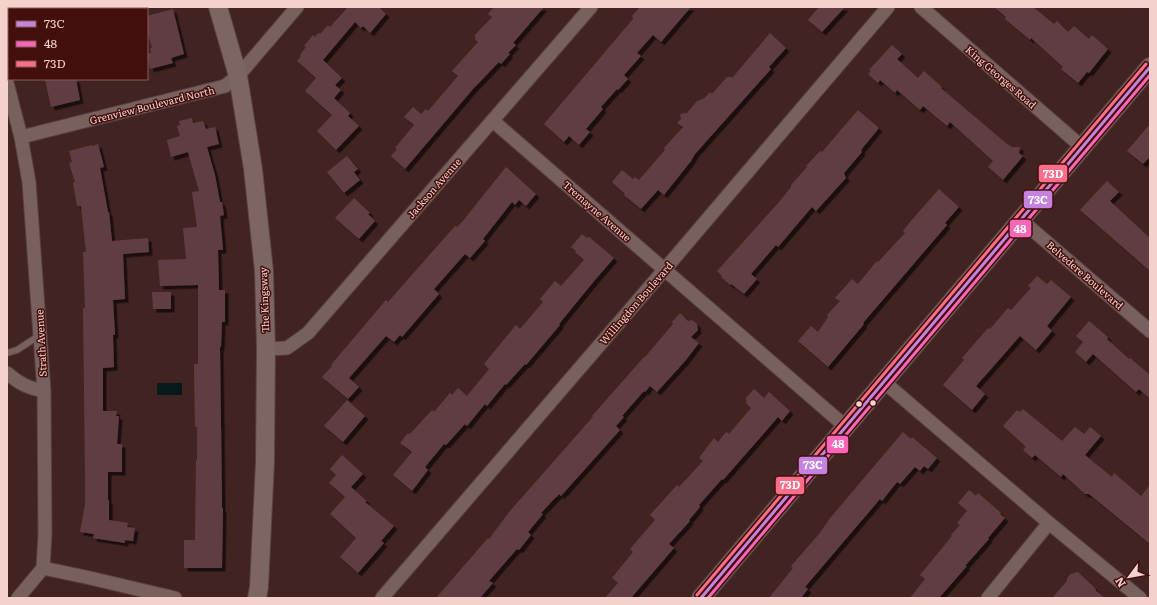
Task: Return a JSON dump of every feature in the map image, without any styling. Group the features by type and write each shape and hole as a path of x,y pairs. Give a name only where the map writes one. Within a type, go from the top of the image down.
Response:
{"main road":[{"name":"The Kingsway","path":"218,7 238,76 259,213 264,272 266,350 265,462 259,587 257,598"},
{"path":"701,598 1150,67"}],"street":[{"name":"Grenview Boulevard North","path":"21,137 214,90 225,86 238,76 297,7"},
{"name":"Jackson Avenue","path":"266,350 287,348 308,333 494,121 591,7"},
{"name":"Willingdon Boulevard","path":"382,598 665,270 888,7"},
{"name":"King Georges Road","path":"921,7 1082,147"},
{"name":"Strath Avenue","path":"7,83 21,137 29,182 44,391 45,534 43,568"},
{"name":"Tremayne Avenue","path":"494,121 846,427"},
{"name":"Belvedere Boulevard","path":"1021,220 1150,331"},
{"path":"7,373 30,389 44,391"},
{"path":"884,382 1140,598"},
{"path":"988,598 1050,523"},
{"path":"18,598 43,568 175,598"}],"lane":[{"path":"7,353 17,350 40,334"}],"shaded area":[{"path":"157,383 182,383 182,395 157,395"}],"building":[{"path":"348,7 379,7 386,14 370,33 363,26 361,28 355,22 323,60 342,78 335,85 341,90 334,98 350,113 348,116 359,126 336,150 317,131 332,115 305,91 316,78 297,61 306,47 304,46 313,35 315,37 318,33 320,34 328,25 330,27"},
{"path":"494,7 544,7 513,43 516,45 508,53 510,54 501,64 499,62 473,89 405,169 391,156 397,149 395,148 414,125 404,117 413,107 421,114 426,109 428,111 458,76 452,71 478,42 474,36 492,17 488,14"},
{"path":"640,7 691,7 661,42 653,35 637,53 641,56 624,75 628,79 601,107 603,109 586,129 590,132 579,145 569,136 564,142 544,124 633,19 632,16"},
{"path":"819,7 845,7 822,32 808,20"},
{"path":"994,7 1033,7 1054,24 1057,21 1068,32 1074,26 1089,39 1092,35 1108,49 1089,73 1087,72 1078,83 1061,69 1063,67 1031,38 1030,40 1005,19 1006,17"},
{"path":"173,9 184,54 171,58 173,63 150,69 148,54 151,53 150,48 152,48 148,34 148,16"},
{"path":"770,33 786,48 769,67 771,69 695,154 664,195 658,190 641,209 624,195 625,194 612,182 622,170 633,179 635,177 639,180 665,150 664,148 683,127 677,123 681,119 680,114 687,113 697,101 705,98 710,92 712,94 727,77 733,77"},
{"path":"892,45 902,54 897,59 918,78 924,71 942,87 941,88 1007,144 1012,147 1020,147 1019,153 1023,156 1003,180 988,167 993,161 950,122 947,126 923,106 920,110 897,90 895,93 880,80 878,83 868,74 871,71 869,70"},
{"path":"45,80 76,80 80,100 51,107"},
{"path":"858,110 879,128 861,150 862,152 844,173 846,178 816,211 812,207 778,247 776,245 751,274 757,279 744,294 731,284 730,285 717,271 780,201 791,185 807,167 806,166 820,151 822,152"},
{"path":"192,118 193,123 203,121 206,129 215,127 219,144 207,147 215,175 220,202 222,202 224,215 220,216 223,250 218,250 219,290 225,290 225,322 222,322 220,347 223,508 222,568 184,568 184,540 195,540 197,427 195,427 194,364 198,364 198,285 160,286 158,260 186,259 183,228 197,227 192,192 199,191 188,152 171,157 167,140 180,136 177,126 180,125 179,121"},
{"path":"1150,124 1150,157 1143,164 1127,151"},
{"path":"98,144 104,167 100,168 109,212 112,241 148,238 149,252 123,254 125,299 113,300 115,335 113,335 114,367 103,368 103,411 117,411 116,416 119,416 117,444 122,444 122,472 108,472 109,520 128,523 127,527 135,528 133,541 125,540 125,543 93,538 94,534 80,532 85,504 83,308 85,308 83,252 86,252 81,206 77,206 73,183 75,182 69,163 72,162 69,151"},
{"path":"347,156 358,169 354,172 360,180 344,193 327,172"},
{"path":"506,167 536,194 526,206 519,200 515,205 512,202 483,239 485,241 470,258 465,254 434,289 439,294 402,337 400,335 394,342 386,336 349,378 359,387 348,399 322,377 386,300 388,302 455,226 457,227 462,222"},
{"path":"1107,181 1119,192 1110,201 1150,238 1150,271 1080,210"},
{"path":"939,189 959,207 945,223 947,225 863,323 864,324 828,367 798,341 811,326 818,332 828,317 827,315 840,301 835,298 852,279 858,284 877,261 878,262 905,233 903,231"},
{"path":"354,198 370,213 368,214 375,221 359,239 335,218"},
{"path":"582,234 587,238 589,237 614,258 526,365 525,364 506,385 505,384 487,406 485,404 467,426 465,424 446,445 444,444 425,467 428,470 412,491 393,475 412,452 400,443 408,433 410,434 432,410 434,412 450,393 452,395 458,388 467,396 489,369 484,364 516,325 520,329 543,302 540,299 555,281 561,286 584,260 571,247"},
{"path":"1037,276 1047,284 1051,280 1071,297 1047,326 1052,331 1036,350 1020,336 976,386 985,394 972,410 943,385 964,360 962,358 988,328 990,329 1008,308 1011,310 1031,288 1028,286"},
{"path":"152,292 171,292 171,309 153,309"},
{"path":"680,313 688,321 692,320 697,324 698,330 691,337 699,343 686,360 657,392 650,386 622,416 624,417 616,426 620,430 561,496 559,494 541,513 543,514 528,532 531,535 519,550 517,549 489,581 493,583 480,598 436,598 488,538 489,539 510,511 593,417 592,416 645,357 673,324 672,322"},
{"path":"1089,321 1108,337 1107,339 1129,359 1130,358 1150,375 1150,399 1139,389 1136,392 1093,354 1086,362 1075,352 1083,342 1076,336"},
{"path":"754,389 764,398 769,392 790,411 782,421 778,417 699,505 700,507 689,520 690,521 669,544 674,548 631,598 605,598 618,583 612,578 633,552 630,549 655,520 650,515 677,485 679,487 703,461 699,458 714,438 718,442 726,432 729,434 751,408 746,403 747,400 745,399"},
{"path":"347,400 365,416 343,442 324,426"},
{"path":"1023,409 1062,441 1075,427 1084,434 1090,427 1101,436 1085,455 1112,477 1114,473 1141,496 1150,485 1150,544 1089,494 1085,494 1063,474 1061,477 1035,455 1032,458 1023,450 1026,447 1003,426 1017,410 1020,412"},
{"path":"903,432 911,439 912,437 937,458 928,469 924,466 920,471 915,467 900,484 897,482 882,501 880,499 805,587 808,589 801,598 769,598 793,568 791,566"},
{"path":"342,455 363,474 351,487 367,501 365,502 394,526 381,541 384,543 358,573 340,557 356,538 330,514 345,497 329,483 336,475 330,469"},
{"path":"969,490 976,496 978,493 1005,518 965,566 967,566 939,598 910,598 925,579 920,575 960,525 957,523 967,511 958,503"},
{"path":"1078,572 1105,598 1052,598 1067,581 1067,578 1071,574"}],"transit line":[{"name":"73D","path":"697,595 1146,64"},
{"name":"73C","path":"701,598 1150,67"},
{"name":"48","path":"708,598 1150,75"}]}
